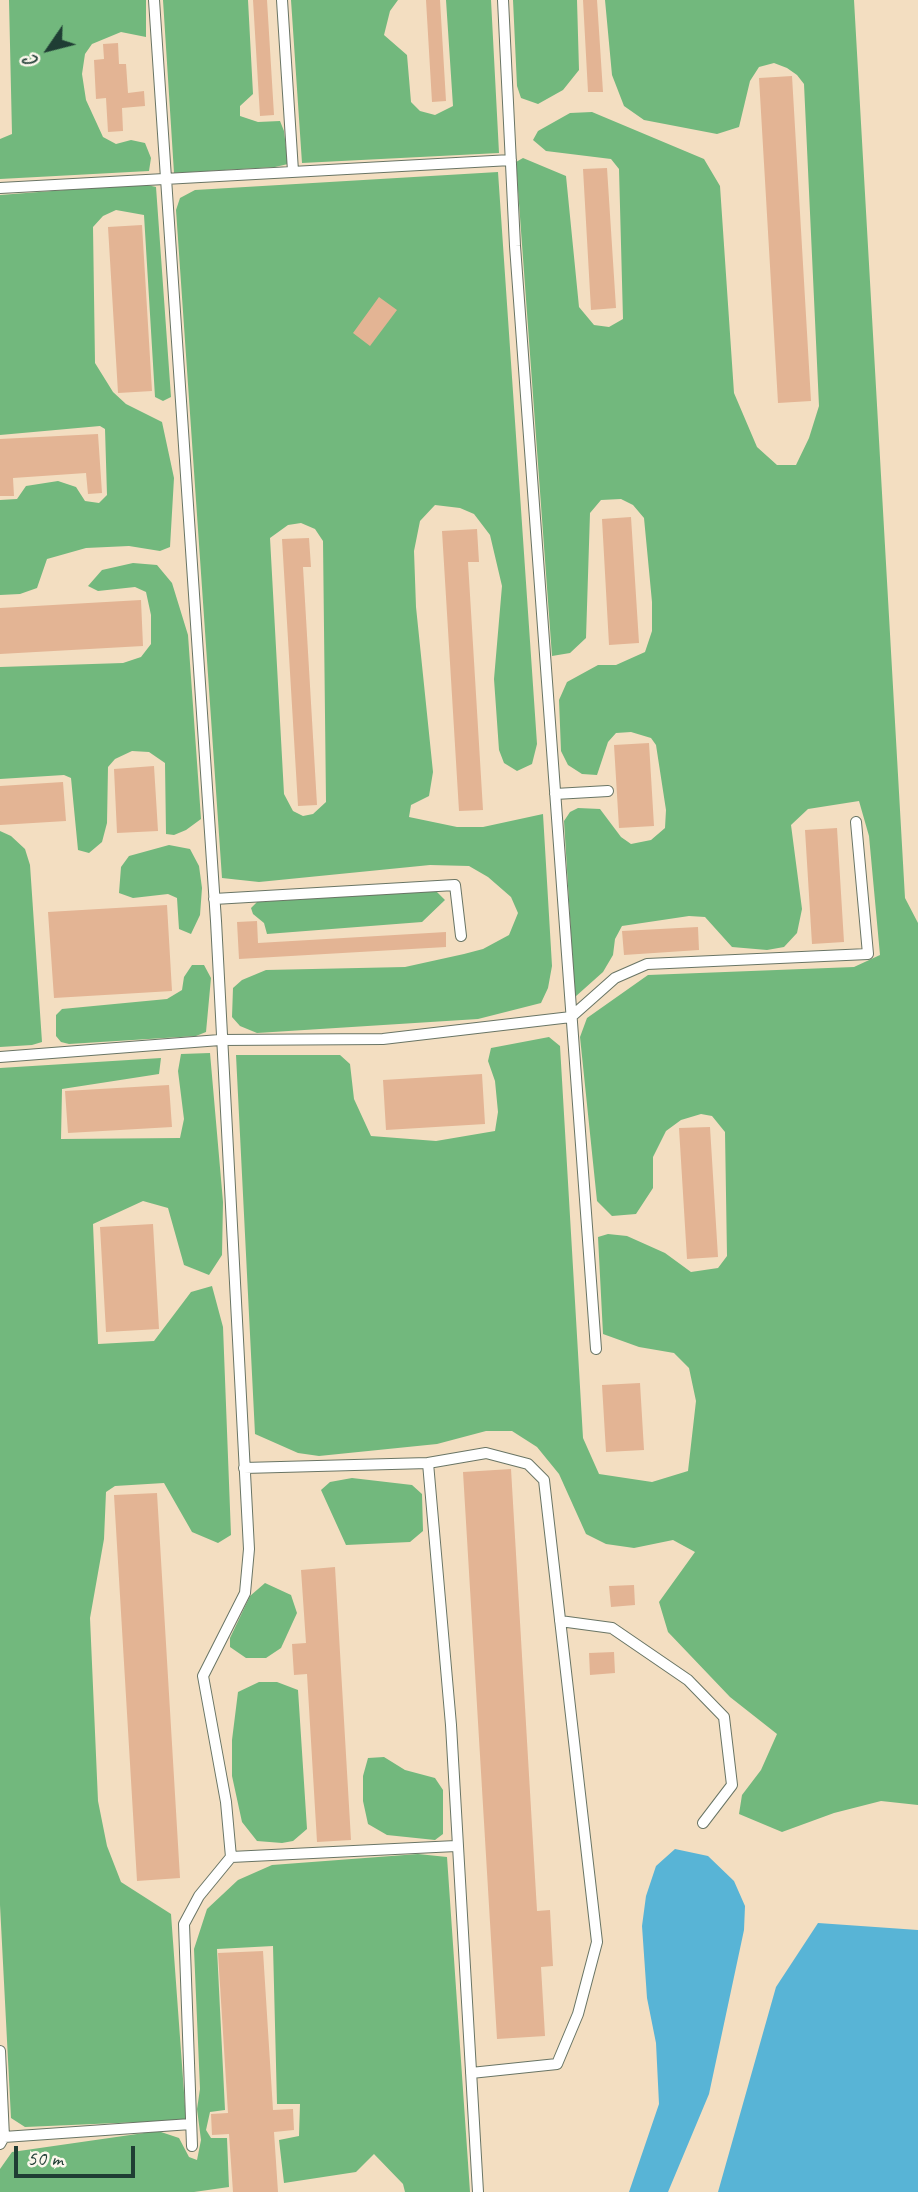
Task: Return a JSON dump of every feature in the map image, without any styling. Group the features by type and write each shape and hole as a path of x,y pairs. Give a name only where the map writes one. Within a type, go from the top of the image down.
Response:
{"lane":[{"path":"154,0 214,899 249,1549 245,1593 203,1676 226,1802 231,1857 199,1896 184,1924 192,2146"},
{"path":"282,0 293,171"},
{"path":"503,0 511,160 596,1349"},
{"path":"0,188 511,160"},
{"path":"555,794 608,791"},
{"path":"0,1056 220,1040 383,1039 572,1017 615,978 648,964 868,954 856,822"},
{"path":"214,899 455,886 461,936"},
{"path":"244,1468 428,1463 486,1452 528,1464 544,1480 597,1942 578,2014 557,2064 471,2073"},
{"path":"428,1463 451,1725 478,2192"},
{"path":"559,1621 612,1628 688,1680 724,1717 732,1785 703,1823"},
{"path":"231,1857 456,1846"},
{"path":"0,2051 2,2141 191,2124"}],"green space":[{"path":"9,0 146,0 146,37 121,32 92,44 85,54 82,74 86,100 103,137 116,144 131,140 145,143 151,158 149,171 0,179 0,139 12,134"},
{"path":"163,0 248,0 253,94 240,106 240,116 258,122 280,121 284,131 288,164 174,173"},
{"path":"291,0 398,0 390,11 384,35 407,55 411,102 420,111 435,115 453,106 446,0 491,0 499,153 302,163"},
{"path":"513,0 577,0 579,70 563,90 538,104 521,98 517,86"},
{"path":"605,0 854,0 905,898 918,923 918,1805 881,1801 834,1813 782,1832 739,1814 742,1795 761,1770 777,1734 730,1697 668,1632 659,1602 695,1552 673,1540 634,1548 606,1544 586,1534 559,1474 537,1447 512,1431 486,1431 437,1444 319,1456 298,1453 255,1434 236,1055 340,1055 350,1064 354,1099 371,1136 436,1141 495,1131 498,1112 495,1081 488,1061 491,1048 549,1037 560,1046 583,1438 599,1474 652,1482 688,1471 696,1401 689,1368 674,1353 639,1347 603,1334 598,1237 608,1234 627,1236 665,1253 691,1272 718,1268 727,1256 725,1132 712,1116 701,1114 681,1120 666,1131 653,1157 653,1188 636,1214 612,1216 597,1201 580,1037 587,1018 648,975 854,967 880,955 869,836 859,801 808,809 791,825 802,909 797,933 784,947 767,950 732,947 705,917 689,916 622,926 615,939 613,955 603,972 575,997 564,821 570,812 578,808 600,809 621,837 631,844 651,840 665,828 666,810 656,745 651,738 631,732 616,733 608,742 597,775 582,774 568,765 561,751 559,700 567,682 598,665 616,665 645,652 652,631 652,602 644,518 633,505 621,499 601,500 590,513 586,638 570,653 552,656 516,162 523,158 566,176 579,307 594,325 609,327 623,319 619,169 611,159 546,151 533,140 538,131 570,113 592,112 704,159 720,186 734,393 757,447 777,465 796,465 809,438 819,406 804,84 787,68 774,63 759,67 750,81 739,127 717,134 644,120 624,106 612,75"},
{"path":"498,172 537,744 532,764 517,771 504,763 499,750 494,679 502,586 490,535 474,514 460,508 435,505 420,521 414,551 416,607 433,772 429,796 411,805 409,817 457,827 483,827 543,814 552,966 548,988 541,1003 478,1019 257,1033 240,1026 232,1017 233,988 242,980 266,970 405,967 464,954 483,949 509,935 518,913 511,897 488,877 469,866 430,865 259,882 222,878 176,210 180,198 195,190","holes":["301,523 315,529 323,541 326,802 313,814 303,816 293,811 284,794 270,538 288,525"]},
{"path":"143,184 156,187 171,397 163,401 155,397 144,215 116,210 103,216 93,227 95,363 113,392 126,404 162,422 174,478 170,547 160,551 129,546 86,548 47,559 37,588 20,594 0,595 0,500 17,499 26,486 58,481 76,487 85,501 99,503 107,495 105,429 100,426 0,435 0,195"},
{"path":"133,563 157,565 172,583 188,635 201,819 186,830 174,835 166,834 165,763 149,752 132,751 115,759 108,767 107,823 102,842 89,853 78,850 71,778 64,775 0,779 0,667 123,663 141,657 151,644 151,615 146,592 135,587 98,591 88,586 102,570"},
{"path":"0,831 11,836 25,849 30,865 42,1042 32,1045 0,1047"},
{"path":"169,845 190,849 199,866 202,888 200,915 191,934 179,929 177,898 168,894 133,898 119,893 121,867 129,856"},
{"path":"436,891 445,900 422,922 267,934 264,923 253,914 251,908 257,902"},
{"path":"192,965 204,965 211,978 206,1032 196,1036 69,1044 61,1042 56,1036 56,1015 62,1009 167,999 182,990 184,977"},
{"path":"210,1053 223,1202 222,1255 209,1275 184,1265 168,1208 143,1201 93,1224 98,1344 154,1341 191,1292 212,1286 223,1327 231,1535 218,1543 192,1532 164,1483 115,1486 106,1492 104,1539 90,1618 98,1801 107,1846 121,1882 171,1914 186,2120 25,2127 11,2118 0,1905 0,1068 161,1058 159,1074 62,1089 61,1139 180,1138 184,1119 178,1071 181,1054"},
{"path":"352,1478 412,1485 422,1494 423,1531 410,1542 346,1545 321,1490 330,1482"},
{"path":"265,1583 291,1595 297,1613 281,1648 266,1658 246,1658 230,1647 230,1638 250,1596"},
{"path":"259,1682 277,1682 298,1690 307,1829 293,1841 282,1843 257,1841 242,1822 232,1776 232,1740 238,1692"},
{"path":"384,1757 405,1770 435,1778 443,1790 443,1834 435,1840 387,1835 368,1824 363,1801 363,1776 368,1758"},
{"path":"418,1854 447,1857 470,2192 405,2192 403,2184 374,2154 356,2172 284,2183 279,2140 299,2136 300,2104 277,2104 273,1946 217,1949 225,2110 210,2112 206,2130 211,2138 227,2138 229,2187 194,2192 0,2192 0,2169 12,2152 158,2131 179,2138 189,2157 197,2160 201,2140 197,2109 200,2089 194,1949 207,1909 238,1880 272,1865"}],"water":[{"path":"675,1849 708,1856 734,1881 745,1906 744,1930 709,2094 668,2192 629,2192 659,2104 656,2043 647,1998 642,1926 646,1896 656,1866"},
{"path":"818,1923 918,1930 918,2192 718,2192 776,1987"}],"building":[{"path":"253,0 267,0 274,115 260,116"},
{"path":"426,0 440,0 446,101 432,102"},
{"path":"583,0 597,0 603,92 588,92"},
{"path":"118,43 119,64 126,64 128,93 144,91 145,106 122,108 123,131 108,132 106,98 96,99 94,60 104,59 103,44"},
{"path":"792,76 811,401 778,403 759,78"},
{"path":"607,168 616,308 591,310 583,169"},
{"path":"142,225 152,391 118,393 108,227"},
{"path":"379,297 397,310 370,346 353,333"},
{"path":"98,434 102,493 88,494 86,473 13,478 14,496 0,496 0,439"},
{"path":"631,517 639,643 609,645 602,519"},
{"path":"477,529 479,562 468,562 483,810 459,811 442,531"},
{"path":"309,538 311,567 303,567 317,805 298,806 282,539"},
{"path":"141,600 143,646 0,654 0,608"},
{"path":"649,743 654,826 619,828 614,745"},
{"path":"154,766 158,831 117,833 114,769"},
{"path":"63,782 66,821 0,825 0,786"},
{"path":"837,828 844,942 812,944 805,830"},
{"path":"167,905 172,991 54,998 48,912"},
{"path":"257,921 258,943 446,932 446,947 239,959 237,922"},
{"path":"698,927 699,950 624,955 622,931"},
{"path":"482,1074 485,1124 386,1130 383,1080"},
{"path":"169,1085 172,1127 68,1133 65,1091"},
{"path":"710,1127 718,1257 687,1259 679,1128"},
{"path":"153,1224 159,1329 106,1332 100,1227"},
{"path":"640,1383 644,1450 606,1452 602,1385"},
{"path":"511,1469 537,1911 550,1910 553,1966 541,1967 545,2036 497,2039 463,1472"},
{"path":"157,1493 180,1878 137,1881 114,1495"},
{"path":"335,1567 351,1840 317,1842 307,1674 294,1675 292,1644 306,1643 301,1570"},
{"path":"634,1585 635,1605 611,1607 609,1586"},
{"path":"614,1652 615,1673 590,1675 589,1653"},
{"path":"263,1951 273,2110 293,2109 294,2130 274,2132 278,2192 233,2192 229,2134 212,2135 211,2114 228,2113 218,1953"}]}
